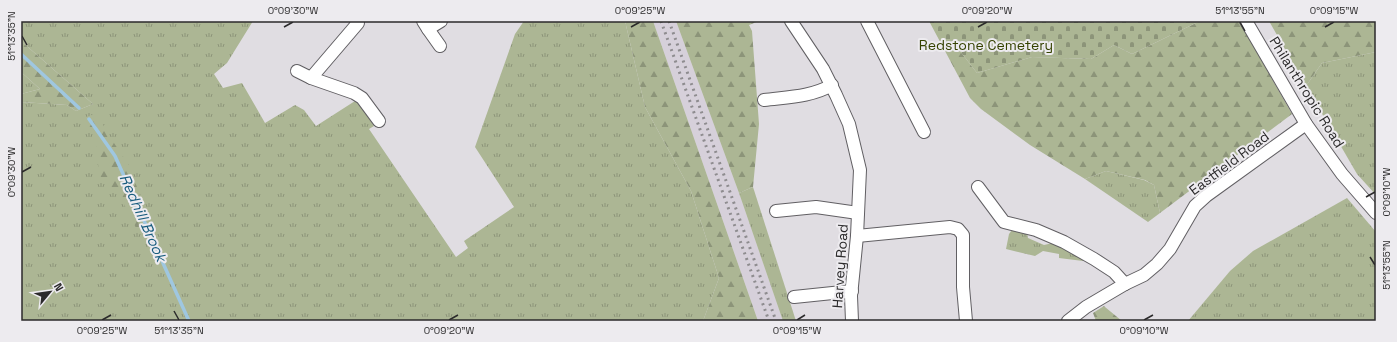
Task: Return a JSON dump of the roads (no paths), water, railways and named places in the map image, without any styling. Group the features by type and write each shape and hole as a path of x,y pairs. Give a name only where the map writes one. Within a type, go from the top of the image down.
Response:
{"street":[{"path":"440,46 426,25 441,21"},
{"name":"Harvey Road","path":"791,21 832,85 848,124 860,170 857,236 852,291 852,321"},
{"path":"867,21 924,132"},
{"name":"Philanthropic Road","path":"1246,21 1306,124 1342,174 1376,213"},
{"path":"311,78 358,22"},
{"path":"297,71 358,96 368,105 379,121"},
{"path":"764,100 811,94 832,85"},
{"name":"Eastfield Road","path":"1068,321 1086,307 1125,284 1144,275 1157,264 1170,249 1195,206 1206,196 1306,124"},
{"path":"978,187 1004,222 1036,230 1064,242 1114,272 1125,284"},
{"name":"Harvey Road","path":"776,211 816,207 858,213"},
{"path":"857,236 950,227 958,229 963,235 963,287 966,321"},
{"path":"794,297 852,291"}],"waterway":[{"name":"Redhill Brook","path":"21,54 79,108"},
{"name":"Redhill Brook","path":"89,119 115,156 189,321"}],"railway":[{"path":"661,21 769,321"},
{"path":"669,21 776,321"}],"park label":[{"name":"Redstone Cemetery","path":"986,45"}]}
